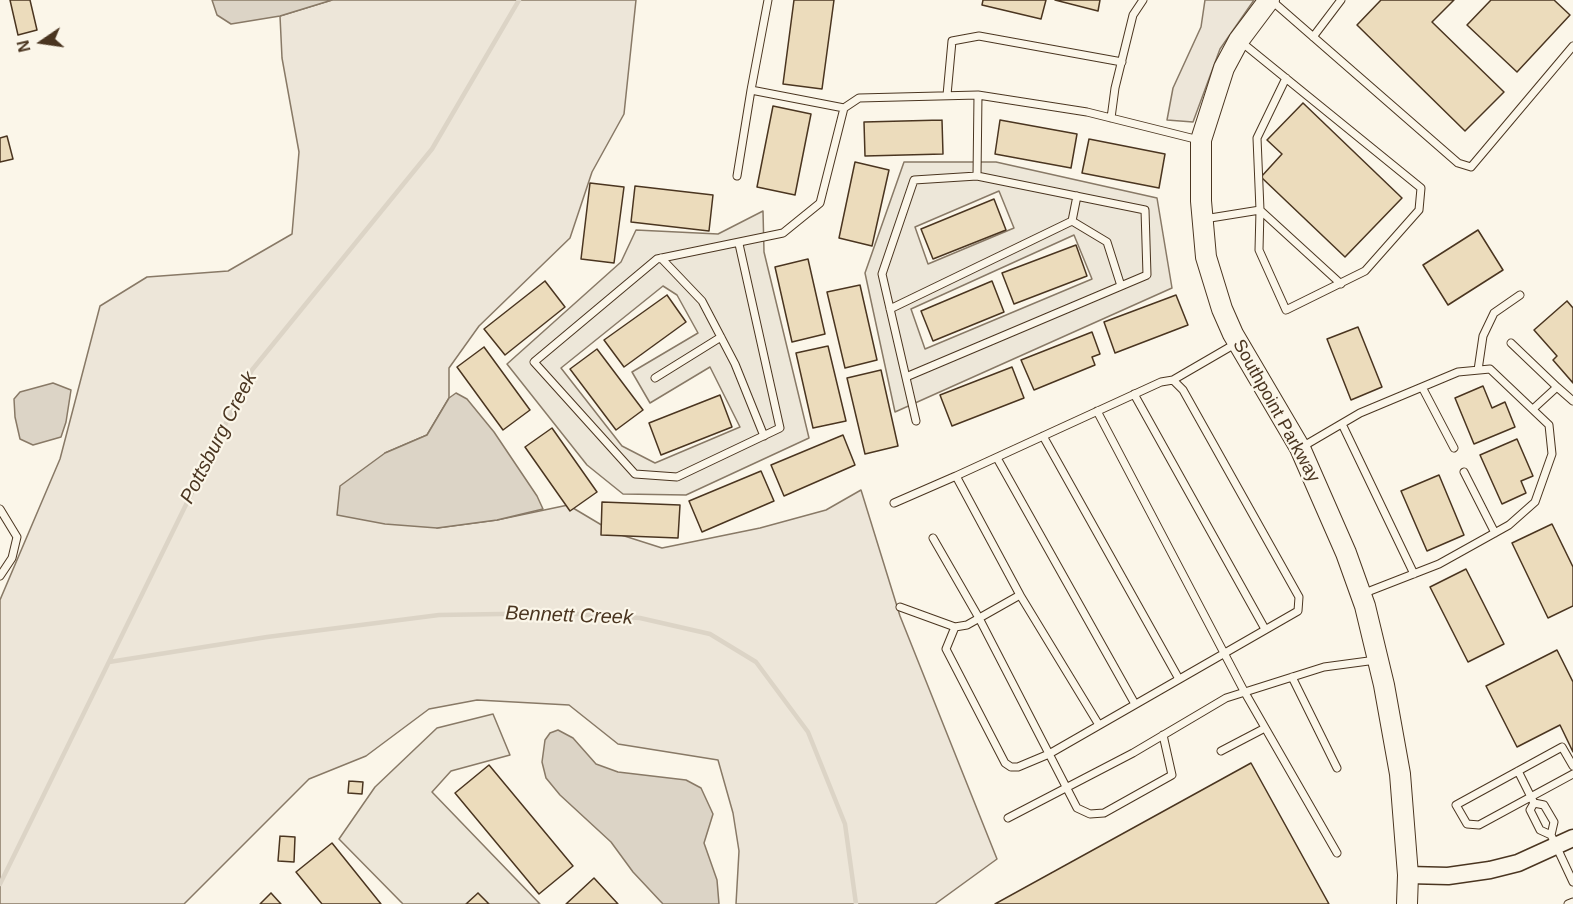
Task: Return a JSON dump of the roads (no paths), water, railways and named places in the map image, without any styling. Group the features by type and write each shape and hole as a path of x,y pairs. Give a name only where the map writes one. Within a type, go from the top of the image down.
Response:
{"main road":[{"name":"Southpoint Parkway","path":"1270,0 1239,40 1215,91 1202,140 1201,219 1206,257 1213,285 1238,342 1300,448 1338,534 1361,595 1378,659 1400,774 1408,875 1407,904"}],"street":[{"path":"1408,875 1448,876 1490,870 1518,863 1554,841 1573,838"}],"lane":[{"path":"737,176 768,0"},
{"path":"1111,118 1133,15 1143,0"},
{"path":"1270,0 1458,163 1472,167 1573,45"},
{"path":"1313,37 1341,0"},
{"path":"947,95 952,40 979,36 1122,63"},
{"path":"1239,40 1286,78 1421,188 1419,210 1365,271 1286,310 1259,250 1257,138 1286,78"},
{"path":"751,90 844,108"},
{"path":"739,244 780,428 677,477 635,474 534,362 661,258 739,244 783,233 820,203 844,108 859,98 978,95 1111,118 1202,140"},
{"path":"976,176 978,95"},
{"path":"906,377 1147,275 1145,210 976,176 914,180 882,274 916,421"},
{"path":"1072,220 1077,196"},
{"path":"1201,219 1260,210"},
{"path":"1260,210 1341,284"},
{"path":"890,309 1072,220"},
{"path":"1072,220 1107,242 1121,286"},
{"path":"661,258 702,301 735,364 764,436"},
{"path":"1478,370 1483,336 1494,313 1520,295"},
{"path":"655,378 721,337"},
{"path":"894,503 1161,382 1173,380 1238,342"},
{"path":"1511,343 1573,401"},
{"path":"1300,448 1360,412 1458,372 1478,370 1490,369 1549,425 1552,454 1535,502 1509,525 1439,564 1361,595"},
{"path":"955,627 946,649 1005,763 1018,767 1049,754 1298,611 1299,597 1183,390 1173,380"},
{"path":"1422,387 1454,448"},
{"path":"1533,409 1557,387"},
{"path":"1134,394 1265,629"},
{"path":"1097,411 1244,691 1337,854"},
{"path":"1342,424 1414,574"},
{"path":"1043,436 1179,679"},
{"path":"997,458 1135,704"},
{"path":"1464,472 1495,533"},
{"path":"956,476 1020,595 1099,725"},
{"path":"0,509 17,537 12,558 0,576"},
{"path":"933,538 979,618 1077,808 1090,814 1104,813 1172,775 1163,735"},
{"path":"900,607 955,627 967,625 1020,595"},
{"path":"1008,818 1163,735 1226,698 1324,667 1378,659"},
{"path":"1292,677 1337,768"},
{"path":"1221,751 1265,728"},
{"path":"1573,766 1562,747 1456,805 1467,824 1479,825 1532,799 1573,774"},
{"path":"1518,771 1532,799 1530,810 1540,830 1554,841"},
{"path":"1532,799 1544,805 1554,822 1554,841 1573,882"},
{"path":"1568,904 1573,902"}],"waterway":[{"name":"Pottsburg Creek","path":"0,884 252,370 432,149 519,0"},
{"name":"Bennett Creek","path":"109,662 267,637 439,615 562,613 640,618 710,634 756,662 808,732 845,824 856,904"}]}
